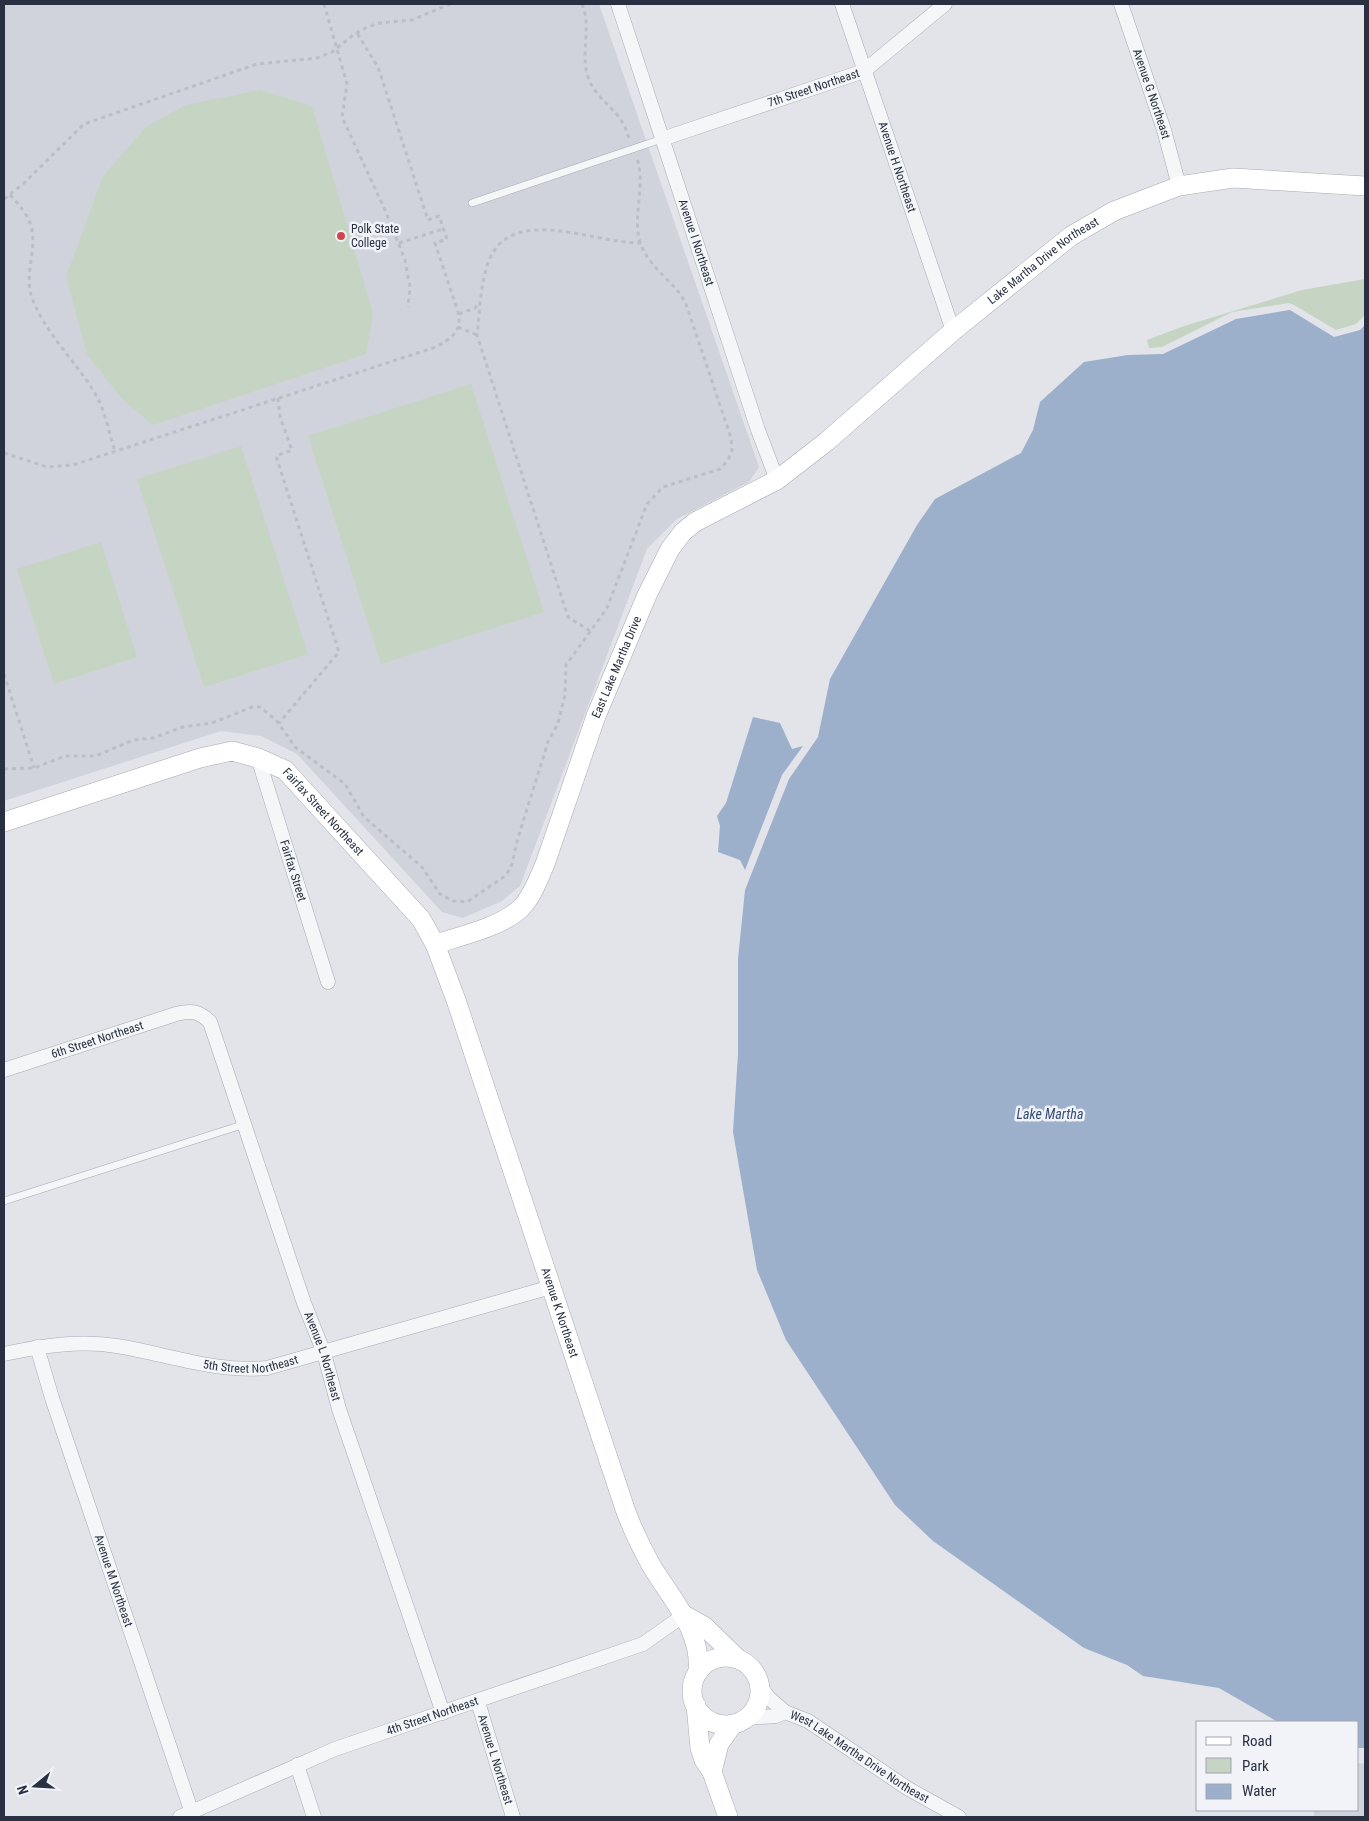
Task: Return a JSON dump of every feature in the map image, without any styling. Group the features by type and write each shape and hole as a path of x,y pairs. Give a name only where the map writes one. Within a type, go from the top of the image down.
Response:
{"street":[{"name":"Avenue I Northeast","path":"618,4 758,430 777,480"},
{"name":"Avenue H Northeast","path":"842,4 953,331"},
{"name":"7th Street Northeast","path":"662,139 864,71 945,4"},
{"name":"Avenue G Northeast","path":"1121,4 1164,130 1179,186"},
{"name":"Lake Martha Drive Northeast","path":"777,480 826,442 953,331 1071,236 1114,211 1179,186 1233,178 1365,186"},
{"name":"East Lake Martha Drive","path":"435,944 494,925 521,908 546,864 596,716 647,595 670,549 683,532 695,522 777,480"},
{"name":"Fairfax Street Northeast","path":"4,822 200,758 232,751 258,758 285,770 421,919 435,944 456,1000"},
{"name":"Fairfax Street","path":"258,758 328,982"},
{"name":"Avenue K Northeast","path":"456,1000 632,1527 651,1565 684,1615 697,1648 698,1672"},
{"name":"6th Street Northeast","path":"4,1070 191,1010"},
{"name":"Avenue L Northeast","path":"191,1010 202,1014 210,1022 246,1124 276,1221 324,1353 339,1409 443,1713"},
{"name":"5th Street Northeast","path":"4,1354 36,1347 90,1343 117,1346 227,1368 254,1370 324,1353 551,1287"},
{"name":"Avenue M Northeast","path":"36,1347 186,1815"},
{"name":"Avenue K Northeast","path":"684,1615 704,1626 738,1659"},
{"name":"4th Street Northeast","path":"186,1815 335,1749 478,1702 643,1644 684,1615"},
{"path":"712,1772 719,1744 758,1702 760,1685 752,1669 738,1659 720,1658 704,1665 698,1672 692,1688 696,1706 700,1748 704,1760 712,1772 728,1817"},
{"name":"West Lake Martha Drive Northeast","path":"760,1685 769,1698 785,1712 808,1721 907,1788 959,1817"},
{"name":"Avenue L Northeast","path":"478,1702 513,1817"},
{"path":"696,1706 707,1719 724,1725 739,1721"},
{"name":"West Lake Martha Drive Northeast","path":"739,1721 776,1716 785,1712"},
{"path":"297,1766 314,1817"}],"lane":[{"path":"472,203 662,139"},
{"path":"4,1201 246,1124"}],"path":[{"path":"324,4 338,47 347,84 342,117 399,243 410,287 408,307"},
{"path":"4,199 84,124 257,64 276,61 308,60 332,52 357,33 380,23 412,20 450,4"},
{"path":"4,770 34,768 65,756 96,756 133,740 153,738 183,727 212,723 252,708 260,707 268,711 279,723 295,746 346,784 364,817 422,867 440,894 452,901 467,902 505,876 511,868 517,841 548,742 558,723 565,695 566,665 607,608 647,504 663,488 720,469 728,460 732,450 731,438 682,295 651,262 640,243 637,221 641,179 640,167 619,117 594,89 589,79 586,67 586,20 582,4"},
{"path":"4,453 34,464 62,467 433,348 455,335 460,322 459,314 435,243 446,239 439,216 428,220 378,67 357,33"},
{"path":"10,195 27,215 31,225 29,278 33,300 53,336 96,396 115,451"},
{"path":"399,243 443,229"},
{"path":"590,631 568,617 477,335 481,301 489,261 502,240 524,230 549,230 626,243 640,243"},
{"path":"459,314 475,308 481,301"},
{"path":"458,327 477,335"},
{"path":"278,398 280,417 292,450 276,456 339,652 279,723"},
{"path":"4,674 34,768"}],"shaded area":[{"name":"Polk State College","path":"4,4 599,4 759,467 749,482 677,519 647,549 520,886 502,901 463,918 442,912 297,754 261,736 221,731 4,801"},
{"path":"1359,1763 1365,1764 1365,1817 1314,1817 1314,1811 1359,1811"}],"green space":[{"path":"260,90 312,106 373,313 366,354 153,425 122,399 87,354 66,277 103,176 146,127 186,105"},
{"path":"1365,279 1365,315 1356,324 1336,330 1289,303 1232,312 1162,347 1149,348 1147,340 1181,327 1302,290"},
{"path":"471,384 544,612 381,664 308,436"},
{"path":"241,446 308,654 204,687 137,479"},
{"path":"101,542 137,657 54,684 17,569"}],"water":[{"name":"Lake Martha","path":"1290,310 1334,337 1360,330 1365,325 1365,1748 1359,1748 1359,1721 1276,1721 1219,1688 1143,1676 1127,1665 1084,1648 933,1541 895,1505 786,1340 757,1270 733,1132 738,1054 738,959 745,890 789,779 818,737 830,679 917,525 935,499 1021,453 1033,430 1040,402 1084,362 1128,355 1163,354 1236,319"},
{"path":"753,717 780,723 792,749 803,746 782,775 745,870 740,860 718,852 720,826 717,816 726,803"}],"place":[{"name":"Polk State College","path":"341,236"}]}
